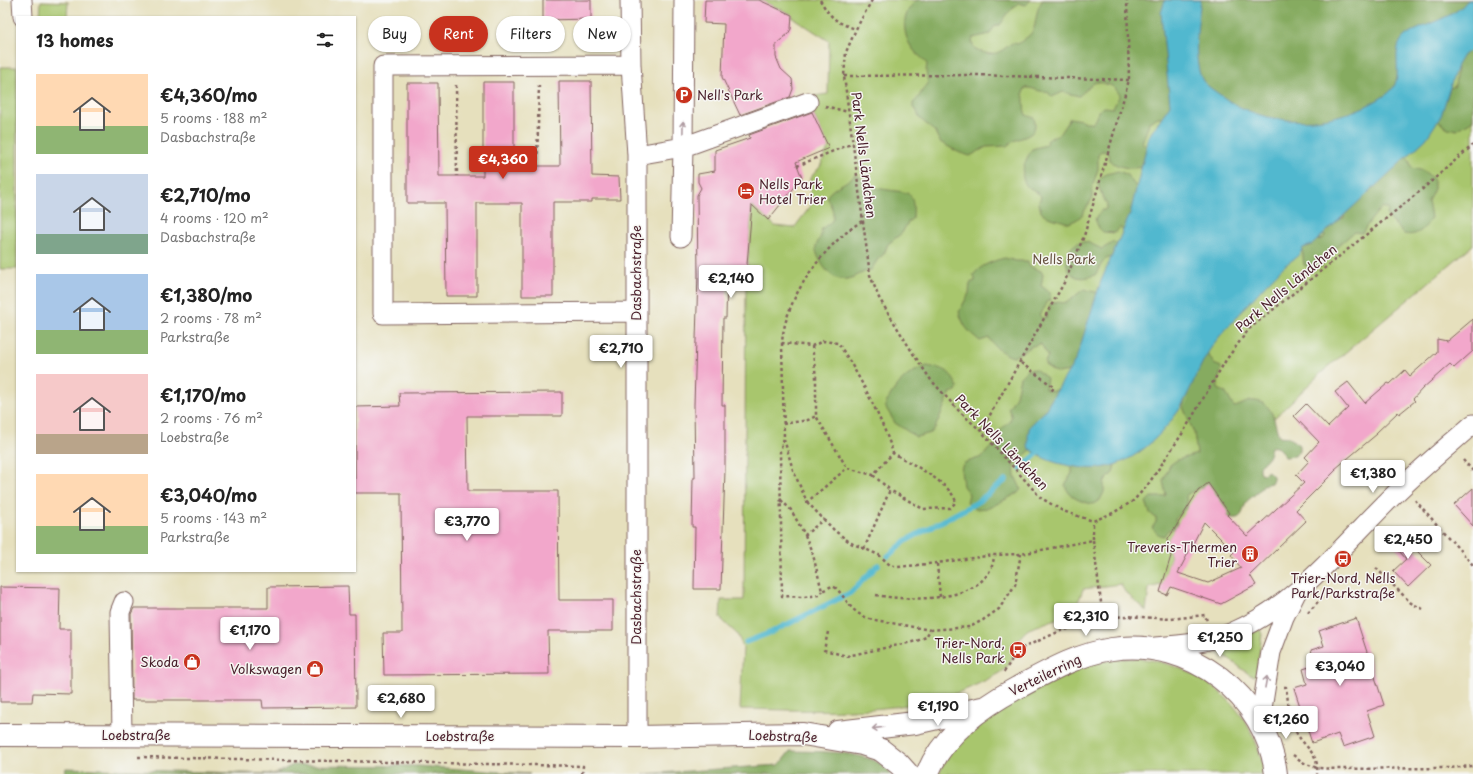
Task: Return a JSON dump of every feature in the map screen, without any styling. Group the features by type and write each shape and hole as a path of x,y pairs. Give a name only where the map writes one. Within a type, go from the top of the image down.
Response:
{"main road":[{"name":"Verteilerring","path":"927,774 938,753 953,736 1000,697 1045,672 1088,655 1112,649 1148,648 1174,653 1196,663 1218,676 1239,694 1260,721 1270,746 1278,773"},
{"path":"803,734 859,730 915,723 985,708"},
{"name":"Loebstraße","path":"0,735 637,737 803,734 862,744 881,750 899,764 908,774"}],"street":[{"path":"22,0 23,16"},
{"name":"Dasbachstraße","path":"630,0 631,65 637,155 637,737"},
{"path":"681,237 684,0"},
{"path":"631,65 382,66 383,314 636,312"},
{"path":"637,155 683,147 808,102"},
{"path":"1148,648 1191,645 1231,633 1254,622 1296,591 1402,486 1473,424"},
{"path":"1260,721 1271,652 1279,628 1296,591"},
{"path":"122,735 120,612 124,602"}],"path":[{"path":"820,0 829,16 843,25 856,29"},
{"name":"Park Nells Ländchen","path":"872,0 856,29 846,52 844,76 870,275 879,298 931,380 959,411 981,431 1041,498 1063,511 1093,521 1112,513 1133,501 1147,486 1184,431 1226,360 1249,329 1419,192 1473,145"},
{"path":"981,431 1065,281 1084,236 1129,80 1127,0"},
{"path":"456,66 457,176"},
{"path":"537,166 540,66"},
{"path":"844,76 976,75 1129,80"},
{"path":"808,102 848,112"},
{"path":"797,166 852,143"},
{"path":"862,221 845,232 811,270 794,300 783,332 784,438 793,470 807,502 835,531 851,543 879,555 890,565 907,567 994,555 1021,554 1093,540"},
{"path":"782,343 812,346 823,341 838,343 890,441 893,453 938,482 954,497 956,502 950,508 923,509 890,490 873,475 847,468 816,416 816,377 812,346"},
{"path":"1020,362 1054,387 1051,392"},
{"path":"783,424 808,420 816,416"},
{"path":"784,438 780,451 780,549 782,596 804,597 819,595 822,591 832,586 840,592 850,608 861,616 870,620 930,630 970,627 999,609 1015,585 1021,554"},
{"path":"873,475 893,453"},
{"path":"1457,465 1468,455"},
{"path":"1463,460 1473,471"},
{"path":"807,502 847,468"},
{"path":"1402,486 1473,565"},
{"path":"864,549 890,490"},
{"path":"1412,504 1422,496"},
{"path":"781,500 791,510 805,535 813,555 822,591"},
{"path":"805,535 824,519"},
{"path":"1003,674 1018,650 1058,632 1103,618 1093,540 1093,521"},
{"path":"876,595 895,599 940,597 981,583 992,568 994,555"},
{"path":"937,564 940,597"},
{"path":"1376,568 1410,603 1423,609"},
{"path":"1306,616 1324,594"},
{"path":"828,632 824,650 847,656 917,641 926,637 930,630"},
{"path":"1290,748 1293,755 1304,763 1317,768 1447,768 1473,766"},
{"path":"133,757 583,766 582,774"},
{"path":"1316,774 1317,768"}],"green space":[{"name":"Nells Park","path":"759,0 1473,0 1473,245 1321,373 1211,479 1167,541 1171,556 1164,584 1149,588 1146,611 1125,592 1121,584 1083,589 1076,605 1068,614 1030,628 1022,635 1006,668 994,676 955,694 926,702 896,707 864,709 740,709 743,647 737,634 720,618 721,600 744,600 746,277 752,205 775,226 794,228 810,207 810,178 820,167 828,148 807,97 828,94 829,41 792,17 791,14"},
{"path":"917,0 1031,0 1026,5 1018,3 1007,14 1001,24 994,27 990,34 973,38 972,43 974,48 990,54 1003,50 1012,43 1018,44 1030,35 1034,28 1038,10 1043,0 1473,0 1369,126 1158,117 1149,122 1142,143 1148,147 1145,166 1126,168 1117,165 1109,160 1108,152 1101,151 1098,155 1098,169 1092,187 1092,199 1082,215 1069,223 1048,217 1041,212 1039,203 1041,196 1026,185 1023,180 1023,169 1032,149 1046,145 1047,141 1052,137 1058,136 1070,118 1092,124 1103,107 1113,108 1120,95 1115,88 1110,85 1097,82 1092,84 1079,96 1063,92 1052,97 1047,91 1025,88 1023,93 1025,112 1026,115 1034,118 1035,125 1031,134 1016,140 1007,146 986,147 970,156 958,152 940,142 934,130 919,118 917,111 913,108 913,103 928,84 926,71 927,64 915,52 908,42 905,29 908,10"},
{"path":"41,1 68,2 67,16 40,16"},
{"path":"1473,30 1473,120 1457,130 1448,128 1436,120 1449,85 1451,88 1455,86 1457,68 1454,66"},
{"path":"0,67 16,67 16,269 0,269"},
{"path":"1399,156 1408,158 1412,168 1424,171 1434,180 1434,189 1428,201 1431,218 1426,226 1417,233 1409,235 1404,234 1387,216 1388,209 1382,207 1362,233 1354,232 1329,254 1321,267 1313,269 1304,265 1302,248 1310,246 1315,241 1324,238 1324,232 1338,219 1344,218 1344,213 1359,193 1369,193 1373,184"},
{"path":"1118,171 1126,174 1138,189 1124,232 1120,227 1115,233 1103,232 1099,228 1095,219 1101,211 1106,209 1107,205 1097,182 1104,175"},
{"path":"855,175 863,180 866,188 902,192 910,195 913,203 913,218 908,222 902,233 888,244 884,254 878,259 871,270 853,278 840,279 828,272 819,259 816,248 822,229 833,219 833,210 827,196"},
{"path":"1087,242 1102,249 1114,242 1118,245 1114,257 1110,257 1104,261 1095,275 1083,278 1074,276 1069,270 1067,263 1068,255 1072,248 1078,243"},
{"path":"1005,258 1016,261 1028,261 1029,266 1041,271 1043,275 1041,286 1050,292 1050,300 1046,302 1045,307 1039,315 1042,318 1047,317 1046,314 1049,311 1050,304 1057,302 1066,303 1084,289 1099,293 1105,300 1070,371 1057,373 1045,365 1048,356 1041,344 1032,346 1013,357 999,350 989,338 980,341 965,326 959,312 969,293 970,283 975,281 973,276 975,272 983,266"},
{"path":"1207,352 1214,364 1221,367 1218,389 1225,392 1234,407 1252,401 1261,402 1266,405 1270,409 1279,436 1289,437 1299,445 1299,450 1295,456 1285,457 1278,448 1271,447 1269,456 1260,466 1259,470 1260,473 1264,474 1268,471 1273,476 1273,479 1271,483 1263,485 1259,491 1247,501 1240,517 1228,517 1206,488 1200,487 1186,495 1187,507 1175,519 1177,524 1176,528 1168,530 1164,536 1159,535 1152,528 1156,522 1156,518 1150,513 1146,502 1151,497 1162,497 1166,495 1163,481 1170,465 1177,460 1197,454 1194,433 1183,407 1186,390"},
{"path":"927,366 943,369 949,373 958,387 956,391 950,393 935,428 931,433 916,437 895,423 885,406 892,393 907,376"},
{"path":"1035,369 1047,378 1045,389 1053,391 1058,389 1034,447 1014,465 1015,476 1021,489 1018,493 989,508 975,509 967,502 969,494 963,486 962,466 964,463 982,457 990,448 1001,443 1000,430 1011,419 1008,409 1016,396 1020,377 1027,370"},
{"path":"1116,461 1113,473 1104,482 1104,492 1100,500 1093,504 1084,502 1076,499 1069,493 1065,485 1072,473 1072,462"},
{"path":"1257,629 1260,630 1262,634 1256,676 1250,675 1223,654 1220,642"},
{"path":"1139,658 1163,663 1185,670 1205,681 1222,694 1237,710 1250,729 1259,750 1265,774 939,774 950,752 986,720 1005,706 1042,685 1093,663 1116,659"},
{"path":"790,751 829,752 859,756 873,760 883,766 891,774 643,774 779,765"},
{"path":"293,765 417,766 530,774 275,774"},
{"path":"66,768 275,774 64,774"}],"water":[{"path":"1165,0 1201,0 1197,29 1197,52 1200,73 1203,81 1217,93 1241,107 1261,115 1282,119 1304,120 1326,118 1348,113 1368,105 1387,94 1393,88 1396,81 1398,49 1400,42 1405,36 1448,16 1463,6 1467,0 1473,0 1473,49 1463,55 1457,65 1441,116 1426,139 1313,244 1303,248 1297,256 1282,268 1258,293 1208,352 1178,412 1157,437 1148,446 1127,460 1115,465 1103,468 1077,467 1050,461 1038,455 1028,447 1028,433 1030,426 1044,412 1076,359 1101,281 1130,214 1149,136 1170,105 1161,13"}],"building":[{"path":"543,0 591,0 591,16 573,16 573,19 565,20 565,16 543,16"},
{"path":"705,0 759,0 792,15 791,29 788,34 776,44 776,57 781,69 792,79 793,89 790,97 740,115 722,77 724,24 704,23"},
{"path":"559,81 591,81 592,176 619,177 620,199 592,199 592,202 553,202 553,296 522,296 522,203 477,203 477,296 446,296 445,203 407,203 407,83 438,83 439,176 483,176 483,82 514,82 514,166 560,166"},
{"path":"812,112 829,148 796,162 802,178 768,220 752,205 746,277 727,276 726,318 723,318 722,405 725,405 725,470 721,589 694,589 695,527 692,527 693,478 695,478 694,405 698,275 697,195 701,188 698,182 698,174 715,171 715,150 750,138 749,135"},
{"path":"1473,319 1473,351 1454,368 1450,364 1422,389 1413,399 1415,401 1399,414 1398,412 1376,433 1377,434 1335,469 1336,470 1296,510 1306,521 1250,575 1256,585 1221,604 1171,587 1167,595 1160,592 1171,556 1167,541 1198,491 1208,483 1229,513 1227,515 1247,536 1304,483 1296,475 1309,461 1305,457 1319,442 1294,416 1306,404 1328,427 1348,408 1335,392 1348,382 1365,403 1388,383 1390,384 1405,370 1410,376 1437,352 1437,339 1447,341","holes":["1204,522 1234,552 1231,555 1241,568 1208,583 1178,573"]},
{"path":"562,392 562,416 467,416 468,491 558,491 559,600 613,600 613,631 548,631 549,674 384,675 383,633 402,633 401,493 356,493 356,407 400,406 399,393"},
{"path":"1473,488 1473,526 1454,505"},
{"path":"1395,529 1431,565 1408,587 1393,571 1406,559 1387,537"},
{"path":"348,586 349,614 355,614 356,707 263,708 262,700 132,700 131,614 134,608 268,608 268,587"},
{"path":"0,587 60,588 59,629 71,629 71,694 33,693 32,702 0,702"},
{"path":"1356,618 1384,705 1367,711 1375,736 1343,747 1338,734 1312,743 1294,688 1307,684 1303,669 1316,665 1311,650 1324,646 1319,631"}],"waterway":[{"path":"1021,468 1036,455"},
{"path":"888,556 907,540 976,503 1006,480"},
{"path":"746,642 772,632 850,593 878,565"}],"place":[{"name":"Nell's Park","path":"684,95"},
{"name":"Nells Park Hotel Trier","path":"746,191"},
{"name":"Treveris-Thermen Trier","path":"1250,554"},
{"name":"Trier-Nord, Nells Park/Parkstraße","path":"1343,559"},
{"name":"Trier-Nord, Nells Park","path":"1018,650"},
{"name":"Skoda","path":"192,662"},
{"name":"Volkswagen","path":"315,669"}]}
